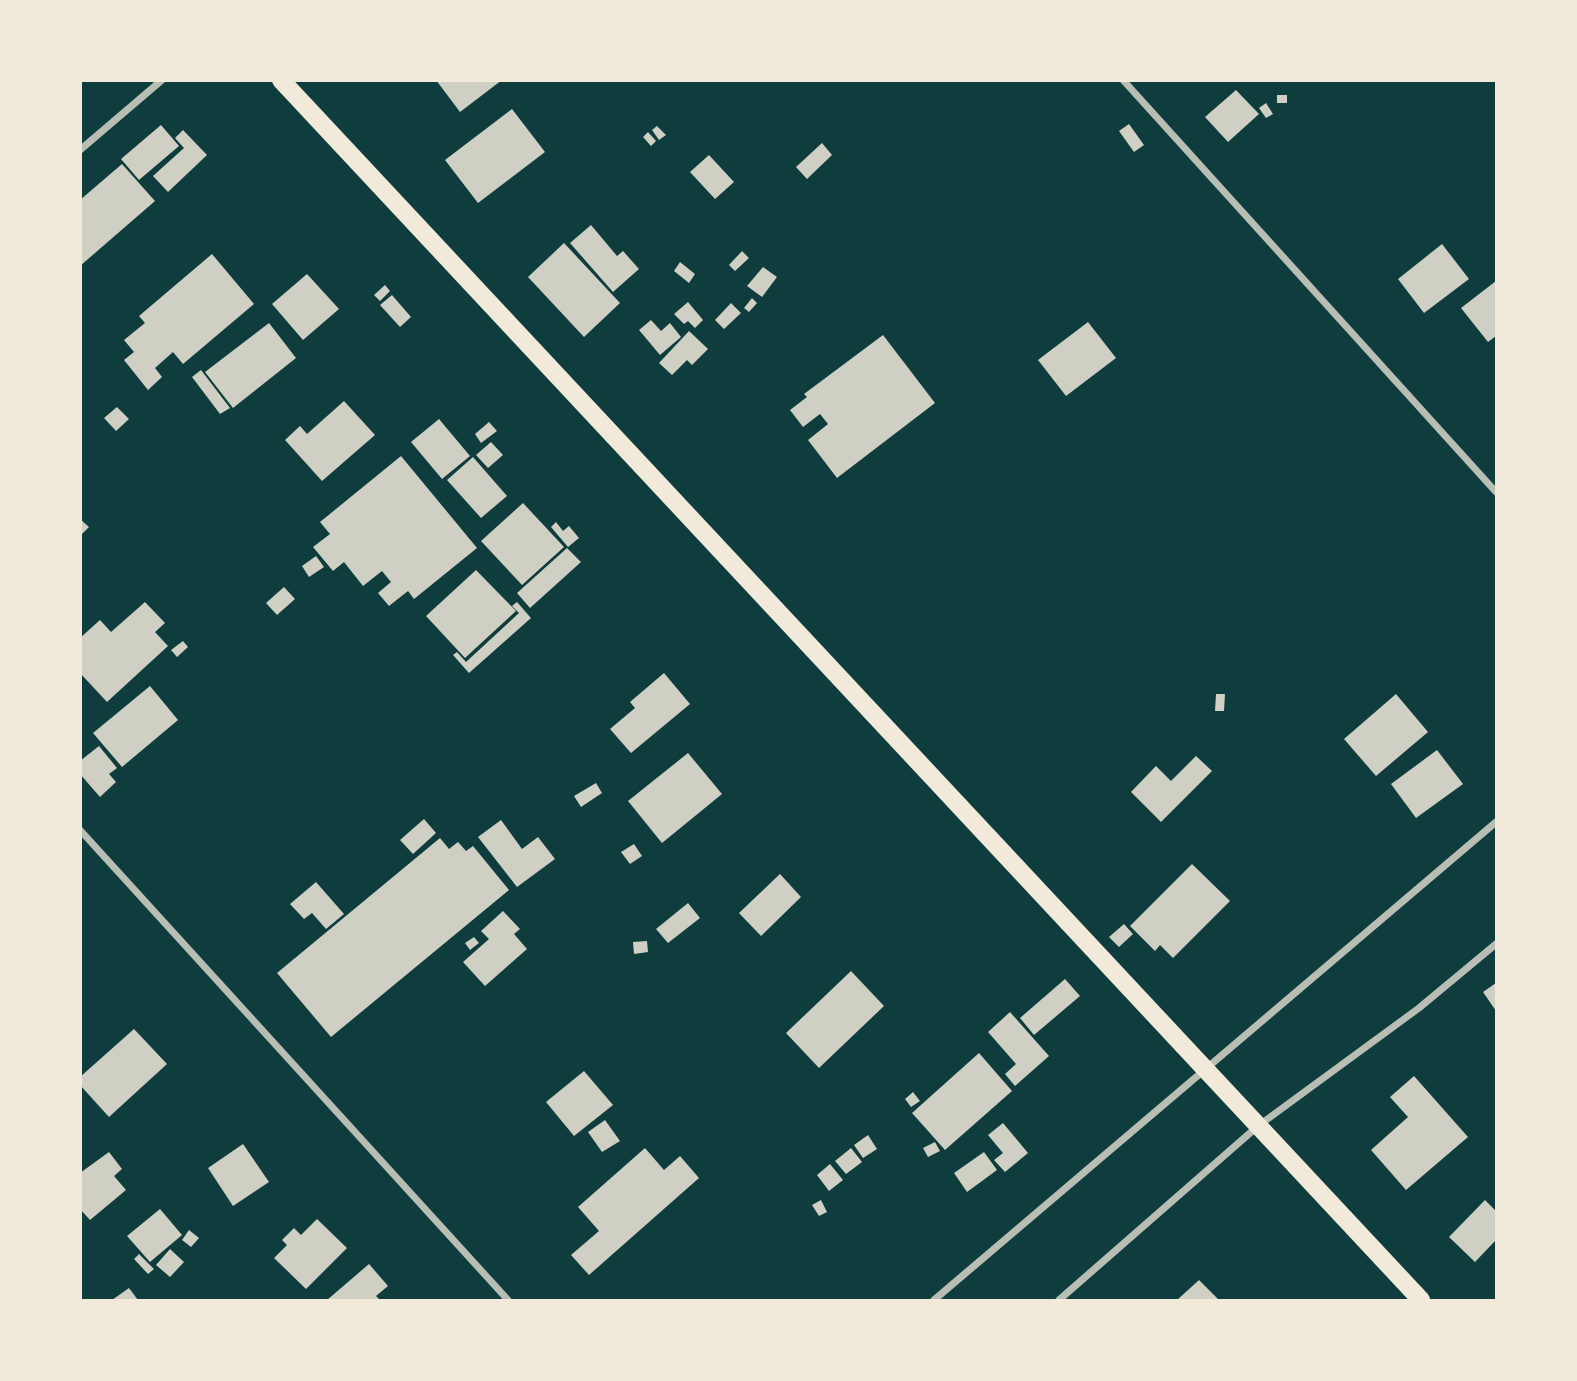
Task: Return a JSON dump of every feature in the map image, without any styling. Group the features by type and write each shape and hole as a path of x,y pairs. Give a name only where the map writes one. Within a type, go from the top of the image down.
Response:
{"main road":[{"path":"281,80 1421,1300"}],"street":[{"path":"80,150 163,80"},
{"path":"1123,80 1496,492"},
{"path":"934,1300 1496,822"},
{"path":"80,830 508,1300"},
{"path":"1059,1300 1258,1126 1419,1008 1496,944"}],"building":[{"path":"436,80 502,80 460,112"},
{"path":"1236,90 1259,114 1228,142 1205,117"},
{"path":"1277,95 1287,95 1287,103 1277,103"},
{"path":"1266,103 1273,114 1266,118 1259,108"},
{"path":"512,109 545,152 478,203 445,160"},
{"path":"1129,124 1144,145 1134,152 1119,131"},
{"path":"161,125 179,146 139,180 121,159"},
{"path":"657,126 666,135 659,140 652,130"},
{"path":"183,130 207,155 168,192 153,176 184,148 175,138"},
{"path":"648,132 656,141 651,146 643,137"},
{"path":"822,143 832,155 807,179 796,167"},
{"path":"709,155 734,182 715,199 690,172"},
{"path":"122,164 155,201 80,266 80,200"},
{"path":"591,225 617,256 623,251 639,269 613,292 570,243"},
{"path":"564,243 620,303 584,337 528,277"},
{"path":"1442,244 1469,279 1424,313 1398,279"},
{"path":"742,251 749,258 735,271 729,265"},
{"path":"212,254 254,304 183,364 173,352 155,368 162,377 148,390 124,360 134,352 124,340 145,323 139,316"},
{"path":"680,262 695,274 689,283 674,271"},
{"path":"763,267 777,277 762,297 747,286"},
{"path":"307,274 339,309 303,340 272,304"},
{"path":"1496,281 1496,336 1488,342 1461,308"},
{"path":"385,285 390,291 380,301 374,295"},
{"path":"392,295 411,317 400,327 380,305"},
{"path":"752,298 757,303 749,312 744,308"},
{"path":"688,302 703,320 695,328 688,321 684,324 674,314"},
{"path":"731,303 741,313 724,329 715,320"},
{"path":"651,320 661,331 670,323 681,337 660,355 639,330"},
{"path":"1088,322 1116,358 1066,396 1038,360"},
{"path":"269,323 296,358 233,408 205,372"},
{"path":"689,331 708,349 692,365 687,360 672,375 659,363"},
{"path":"883,335 935,403 837,478 808,440 828,424 820,414 803,427 790,410 807,397 804,394"},
{"path":"201,370 230,408 220,414 192,377"},
{"path":"344,401 375,435 322,481 285,440 300,426 307,434"},
{"path":"117,407 129,419 116,431 104,418"},
{"path":"439,419 470,456 442,479 411,442"},
{"path":"489,422 497,431 481,443 475,434"},
{"path":"491,442 503,455 488,468 476,455"},
{"path":"401,456 477,548 414,599 408,591 389,606 378,593 391,582 382,571 363,586 344,562 333,571 313,547 330,534 320,522"},
{"path":"473,457 507,496 481,518 447,480"},
{"path":"523,503 564,547 522,585 481,541"},
{"path":"80,519 89,527 80,536"},
{"path":"556,522 563,531 569,526 579,538 568,547 551,527"},
{"path":"567,548 581,562 530,608 517,593"},
{"path":"316,556 324,567 309,577 302,566"},
{"path":"476,570 516,611 465,658 426,616"},
{"path":"284,587 295,599 277,615 266,603"},
{"path":"145,602 165,623 155,632 168,646 107,702 80,673 80,638 100,620 111,632"},
{"path":"517,602 531,618 469,673 453,655 457,652 466,662 519,613 512,606"},
{"path":"183,641 188,647 177,657 171,650"},
{"path":"664,673 690,704 631,753 610,729 635,708 630,702"},
{"path":"150,686 178,720 122,767 93,733"},
{"path":"1216,694 1225,694 1224,711 1215,711"},
{"path":"1396,694 1428,732 1376,776 1344,739"},
{"path":"99,746 117,768 109,774 116,782 100,797 80,774 80,761"},
{"path":"1437,750 1463,784 1416,818 1391,784"},
{"path":"688,753 722,794 662,843 628,801"},
{"path":"1196,756 1212,771 1161,822 1131,792 1156,766 1171,781"},
{"path":"596,783 602,793 581,807 574,796"},
{"path":"424,819 436,833 413,854 400,840"},
{"path":"501,820 522,849 538,837 555,859 517,887 478,837"},
{"path":"440,838 449,849 458,842 466,851 473,846 509,890 331,1037 277,973"},
{"path":"634,844 642,856 630,864 621,852"},
{"path":"1192,864 1230,901 1173,958 1160,945 1155,951 1130,926"},
{"path":"780,874 801,897 761,936 739,913"},
{"path":"316,882 344,914 326,929 312,913 304,919 290,904"},
{"path":"688,903 700,918 668,943 656,929"},
{"path":"503,911 520,929 514,934 527,949 485,986 463,962 489,939 481,931"},
{"path":"1124,924 1133,934 1119,947 1109,937"},
{"path":"474,937 479,943 470,950 465,943"},
{"path":"647,941 648,952 634,954 633,942"},
{"path":"851,971 884,1006 819,1068 786,1033"},
{"path":"1065,979 1080,996 1034,1035 1020,1018"},
{"path":"1496,983 1496,1011 1483,992"},
{"path":"1010,1012 1049,1056 1015,1086 1005,1074 1016,1064 988,1032"},
{"path":"134,1029 167,1064 109,1117 80,1085 80,1077"},
{"path":"979,1053 1012,1091 945,1150 912,1113"},
{"path":"584,1071 613,1105 574,1136 546,1102"},
{"path":"1414,1076 1468,1137 1406,1190 1371,1150 1408,1117 1390,1097"},
{"path":"913,1092 920,1101 911,1107 905,1099"},
{"path":"605,1120 620,1141 602,1152 588,1132"},
{"path":"1003,1123 1028,1153 1005,1172 994,1160 1003,1153 988,1135"},
{"path":"868,1135 877,1149 863,1158 854,1145"},
{"path":"935,1142 940,1151 928,1157 923,1148"},
{"path":"243,1144 269,1182 233,1206 208,1168"},
{"path":"645,1148 664,1170 680,1156 699,1178 589,1275 571,1255 599,1231 578,1207"},
{"path":"851,1148 862,1162 846,1174 835,1161"},
{"path":"109,1152 122,1169 114,1176 126,1190 90,1220 80,1209 80,1173"},
{"path":"984,1152 997,1170 967,1192 954,1173"},
{"path":"830,1164 843,1180 829,1191 817,1175"},
{"path":"821,1200 827,1212 819,1216 812,1205"},
{"path":"1485,1200 1496,1211 1496,1240 1475,1262 1449,1237"},
{"path":"160,1209 182,1235 150,1262 127,1236"},
{"path":"317,1219 347,1248 306,1289 274,1258 287,1245 282,1240 294,1228 301,1235"},
{"path":"189,1230 199,1238 191,1247 182,1240"},
{"path":"170,1249 184,1262 170,1277 156,1265"},
{"path":"139,1254 154,1269 148,1274 134,1259"},
{"path":"369,1264 388,1286 376,1296 380,1300 327,1300"},
{"path":"1199,1280 1219,1300 1177,1300"},
{"path":"129,1288 138,1300 112,1300"}]}
